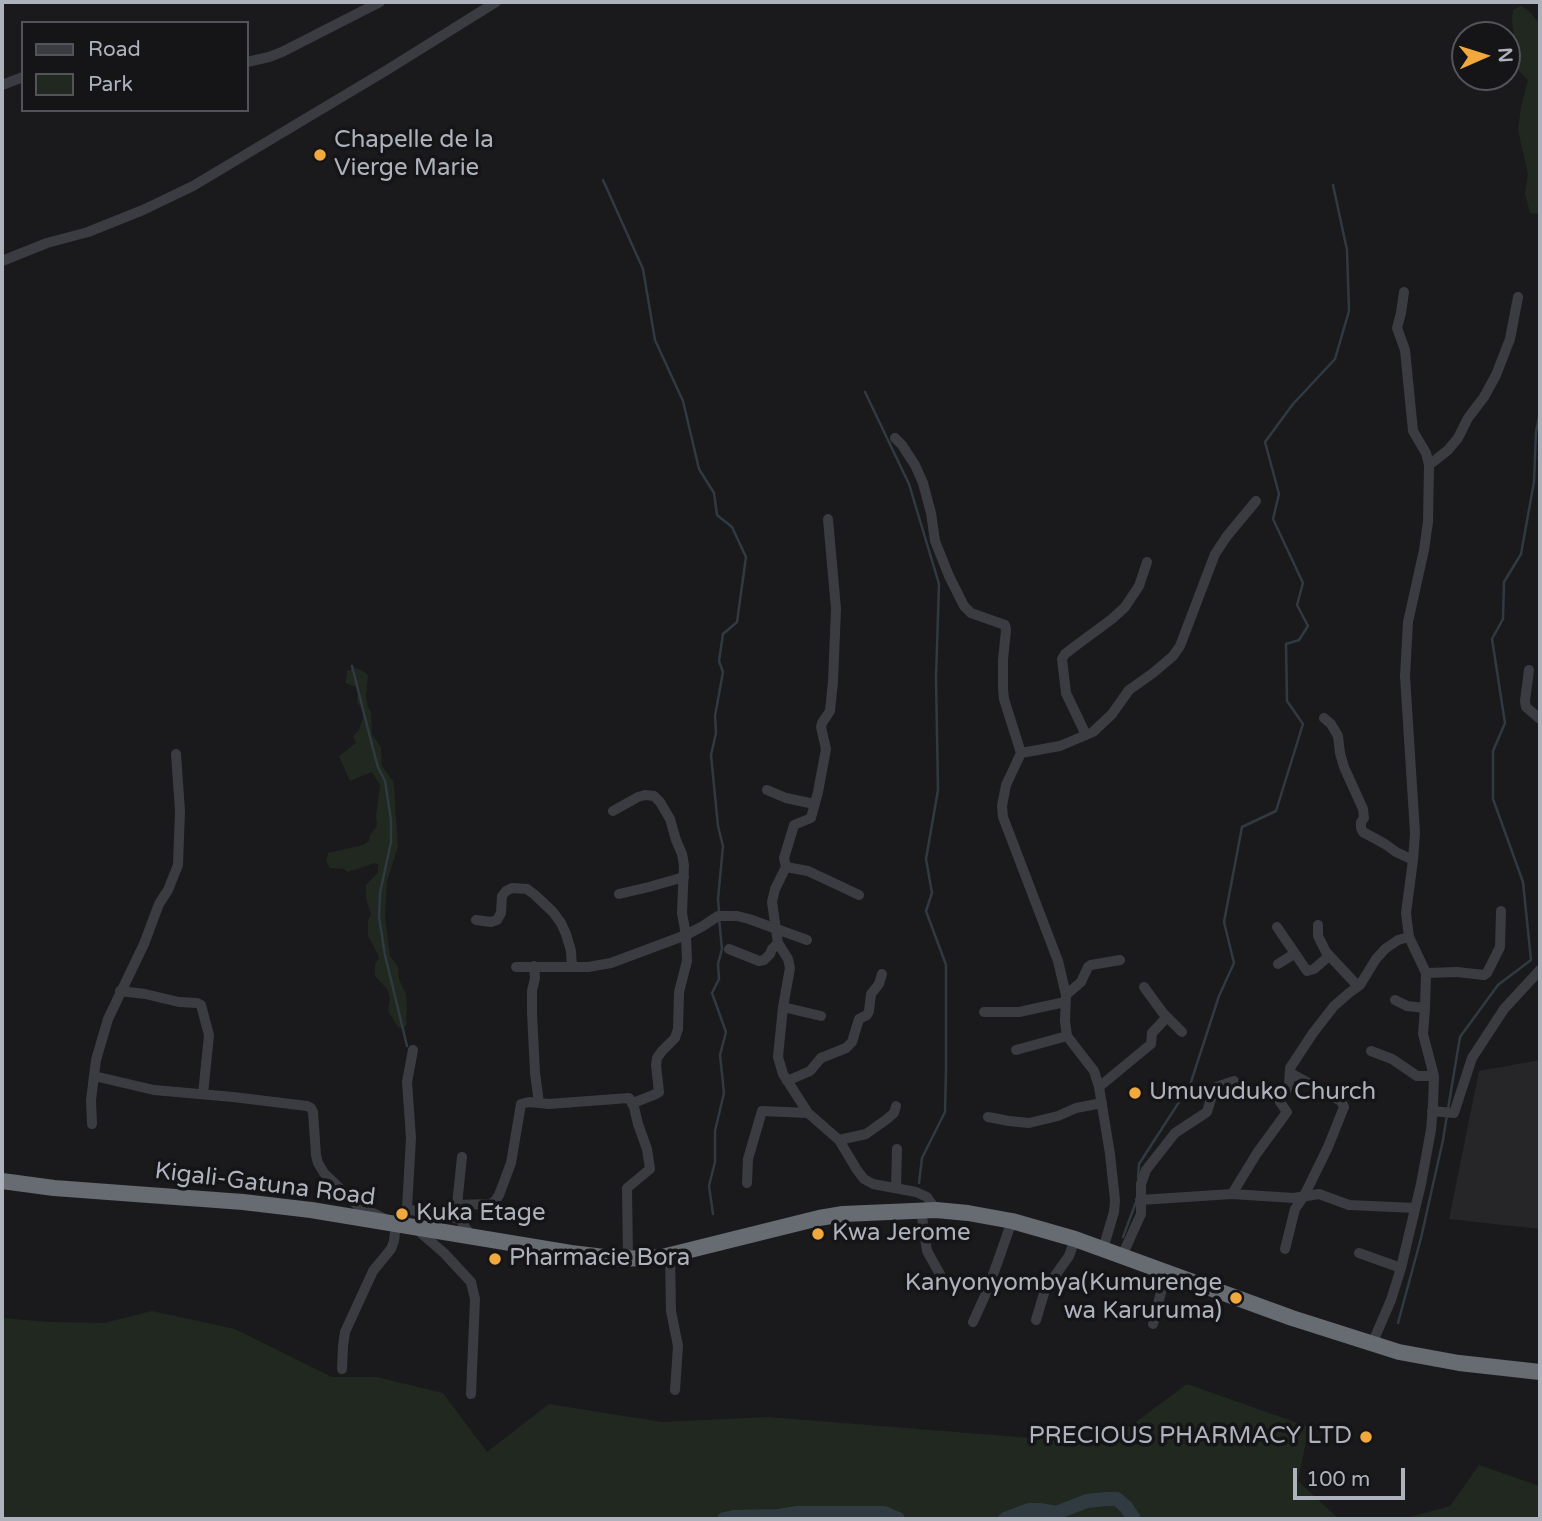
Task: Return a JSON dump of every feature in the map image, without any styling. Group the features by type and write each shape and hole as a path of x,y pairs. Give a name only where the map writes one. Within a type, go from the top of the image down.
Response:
{"highway":[{"name":"Kigali-Gatuna Road","path":"2,1181 54,1188 243,1202 311,1210 599,1257 628,1259 670,1255 843,1214 928,1210 968,1213 1012,1221 1075,1239 1292,1318 1399,1352 1540,1373"}],"street":[{"path":"248,62 282,52 380,2"},
{"path":"2,261 47,243 88,233 193,186 496,2"},
{"path":"2,85 21,78"},
{"path":"1372,1344 1391,1300 1415,1208 1429,1140 1434,1076 1423,1040 1426,974 1409,937 1406,913 1413,860 1415,812 1407,721 1405,648 1428,522 1429,464 1413,430 1405,350 1397,328 1404,292"},
{"path":"1429,464 1448,450 1485,397 1507,352 1518,297"},
{"path":"895,438 909,455 923,483 936,541 964,606 971,613 1005,625 1004,699 1021,753 1006,785 1003,817 1054,950 1066,998 1067,1036 1094,1071 1099,1087 1115,1200 1103,1249"},
{"path":"1021,753 1060,746 1100,727 1129,691 1153,674 1177,651 1215,554 1256,501"},
{"path":"828,519 835,586 835,658 830,710 821,727 826,759 811,818 794,825 784,858 786,867 772,902 778,943 790,968 778,1057 780,1069 808,1113 839,1140 864,1179 873,1184 916,1192 926,1197 927,1251 941,1276"},
{"path":"1086,735 1066,693 1062,659 1125,607 1139,586 1147,562"},
{"path":"1529,670 1526,707 1540,719"},
{"path":"1324,718 1338,736 1344,767 1363,809 1363,832 1413,860"},
{"path":"92,1124 91,1100 101,1039 178,865 180,811 176,754"},
{"path":"767,790 786,798 814,804"},
{"path":"613,811 638,797 654,796 660,802 674,830 682,854 684,877 682,913 687,961 679,992 678,1028 675,1038 657,1058 659,1092 634,1103"},
{"path":"786,867 808,871 859,895"},
{"path":"619,894 684,877"},
{"path":"476,920 498,920 502,896 506,891 512,888 527,889 553,912 561,923 571,951 572,967"},
{"path":"1426,974 1487,973 1500,947 1502,911"},
{"path":"516,967 588,967 611,963 686,935 718,916 749,919 807,940"},
{"path":"1318,925 1318,936 1325,952 1360,985"},
{"path":"1277,927 1303,968 1309,971 1329,956"},
{"path":"1232,1194 1287,1112 1280,1103 1289,1085 1293,1062 1334,1006 1360,985 1385,948 1409,937"},
{"path":"729,949 759,961 764,960 778,943"},
{"path":"1278,964 1294,954"},
{"path":"984,1012 1015,1013 1066,998 1082,982 1091,965 1120,960"},
{"path":"534,967 535,978 531,991 539,1103"},
{"path":"1432,1111 1454,1113 1472,1058 1504,1009 1540,971"},
{"path":"787,1081 810,1071 821,1058 846,1048 852,1042 859,1019 869,1011 871,994 879,984 882,974"},
{"path":"1144,987 1182,1032"},
{"path":"120,991 201,1005 209,1035 203,1094"},
{"path":"1395,1000 1407,1006 1426,1008"},
{"path":"783,1007 821,1016"},
{"path":"1099,1087 1150,1044 1152,1032 1167,1017"},
{"path":"1016,1050 1067,1036"},
{"path":"413,1050 407,1082 411,1138 407,1208 460,1219"},
{"path":"1371,1051 1392,1059 1417,1076 1434,1076"},
{"path":"1285,1249 1295,1209 1328,1147 1344,1107 1341,1101 1290,1073"},
{"path":"94,1076 153,1090 311,1108 316,1155 324,1173 358,1206 396,1224 391,1250 373,1271 345,1332 342,1369"},
{"path":"1122,1256 1141,1214 1143,1175 1171,1137 1204,1115 1214,1089 1234,1081"},
{"path":"457,1205 490,1204 499,1195 511,1163 521,1104 629,1098 634,1103 650,1169 627,1188 628,1259"},
{"path":"988,1116 1029,1122 1102,1103"},
{"path":"839,1140 866,1134 887,1119 896,1106"},
{"path":"747,1183 748,1158 762,1111 808,1113"},
{"path":"896,1188 897,1149"},
{"path":"462,1157 456,1214 472,1237"},
{"path":"1140,1199 1232,1194 1282,1198 1319,1194 1349,1205 1415,1208"},
{"path":"973,1322 988,1289 1012,1221"},
{"path":"413,1227 450,1259 471,1282 475,1299 471,1394"},
{"path":"1036,1320 1045,1290 1069,1256 1075,1239"},
{"path":"1359,1253 1401,1268"},
{"path":"670,1255 671,1303 678,1346 675,1390"},
{"path":"1153,1324 1166,1272"}],"shaded area":[{"path":"1540,1060 1540,1229 1449,1219 1479,1071"}],"green space":[{"path":"1521,6 1540,24 1540,213 1536,214 1530,213 1525,194 1528,174 1518,130 1528,80 1521,73 1521,21 1512,21 1513,10"},
{"path":"356,668 368,675 366,696 371,712 372,735 381,747 382,766 393,781 394,787 398,847 387,881 385,916 390,956 398,967 399,979 406,994 407,1024 403,1029 398,1027 388,1011 390,998 387,989 375,976 375,964 379,958 368,935 368,920 371,915 366,898 366,885 378,872 378,864 348,872 330,868 326,861 328,853 363,845 369,841 377,826 380,785 372,772 350,781 339,756 356,743 353,736 359,730 363,718 362,709 357,702 358,691 356,687 346,683 347,671"},
{"path":"152,1311 235,1329 332,1377 377,1377 443,1393 487,1452 549,1404 662,1422 768,1417 1106,1444 1187,1384 1309,1427 1298,1481 1339,1519 2,1519 2,1318 104,1323"},
{"path":"1479,1465 1540,1486 1540,1519 1403,1519 1450,1506"}],"waterway":[{"path":"603,180 643,269 655,340 683,401 699,469 714,493 717,515 732,527 746,557 737,622 723,634 719,661 723,672 711,755 718,826 723,846 719,911"},
{"path":"1138,1178 1139,1164 1190,1085 1219,996 1234,963 1224,922 1242,827 1276,811 1303,724 1287,701 1286,644 1299,640 1308,626 1297,605 1303,583 1273,519 1279,494 1265,442 1293,404 1335,359 1349,311 1347,250 1333,185"},
{"path":"1539,246 1540,254"},
{"path":"865,392 909,484 939,584 936,678 938,790 926,859 932,893 926,911 946,965 945,1112 922,1158 919,1183"},
{"path":"1448,1109 1460,1037 1498,985 1531,960 1523,882 1493,799 1493,751 1505,723 1492,639 1503,619 1504,582 1521,554 1534,482 1536,432 1540,412"},
{"path":"352,666 378,767 385,781 391,820 391,842 380,893 379,917 385,955 407,1046"},
{"path":"713,1214 709,1186 715,1162 715,1131 724,1093 720,1055 726,1032 712,993 719,979 718,964 722,949 719,918"},
{"path":"1398,1323 1421,1238 1447,1115"},
{"path":"1123,1237 1136,1202"},
{"path":"1005,1519 1029,1510 1056,1513 1087,1501 1106,1499 1117,1499 1134,1519"},
{"path":"724,1519 797,1513 884,1513 898,1519"}],"place":[{"name":"Chapelle de la Vierge Marie","path":"320,155"},
{"name":"Umuvuduko Church","path":"1135,1093"},
{"name":"Kuka Etage","path":"402,1214"},
{"name":"Kwa Jerome","path":"818,1234"},
{"name":"Pharmacie Bora","path":"495,1259"},
{"name":"Kanyonyombya(Kumurenge wa Karuruma)","path":"1236,1298"},
{"name":"PRECIOUS PHARMACY LTD","path":"1366,1437"}]}
